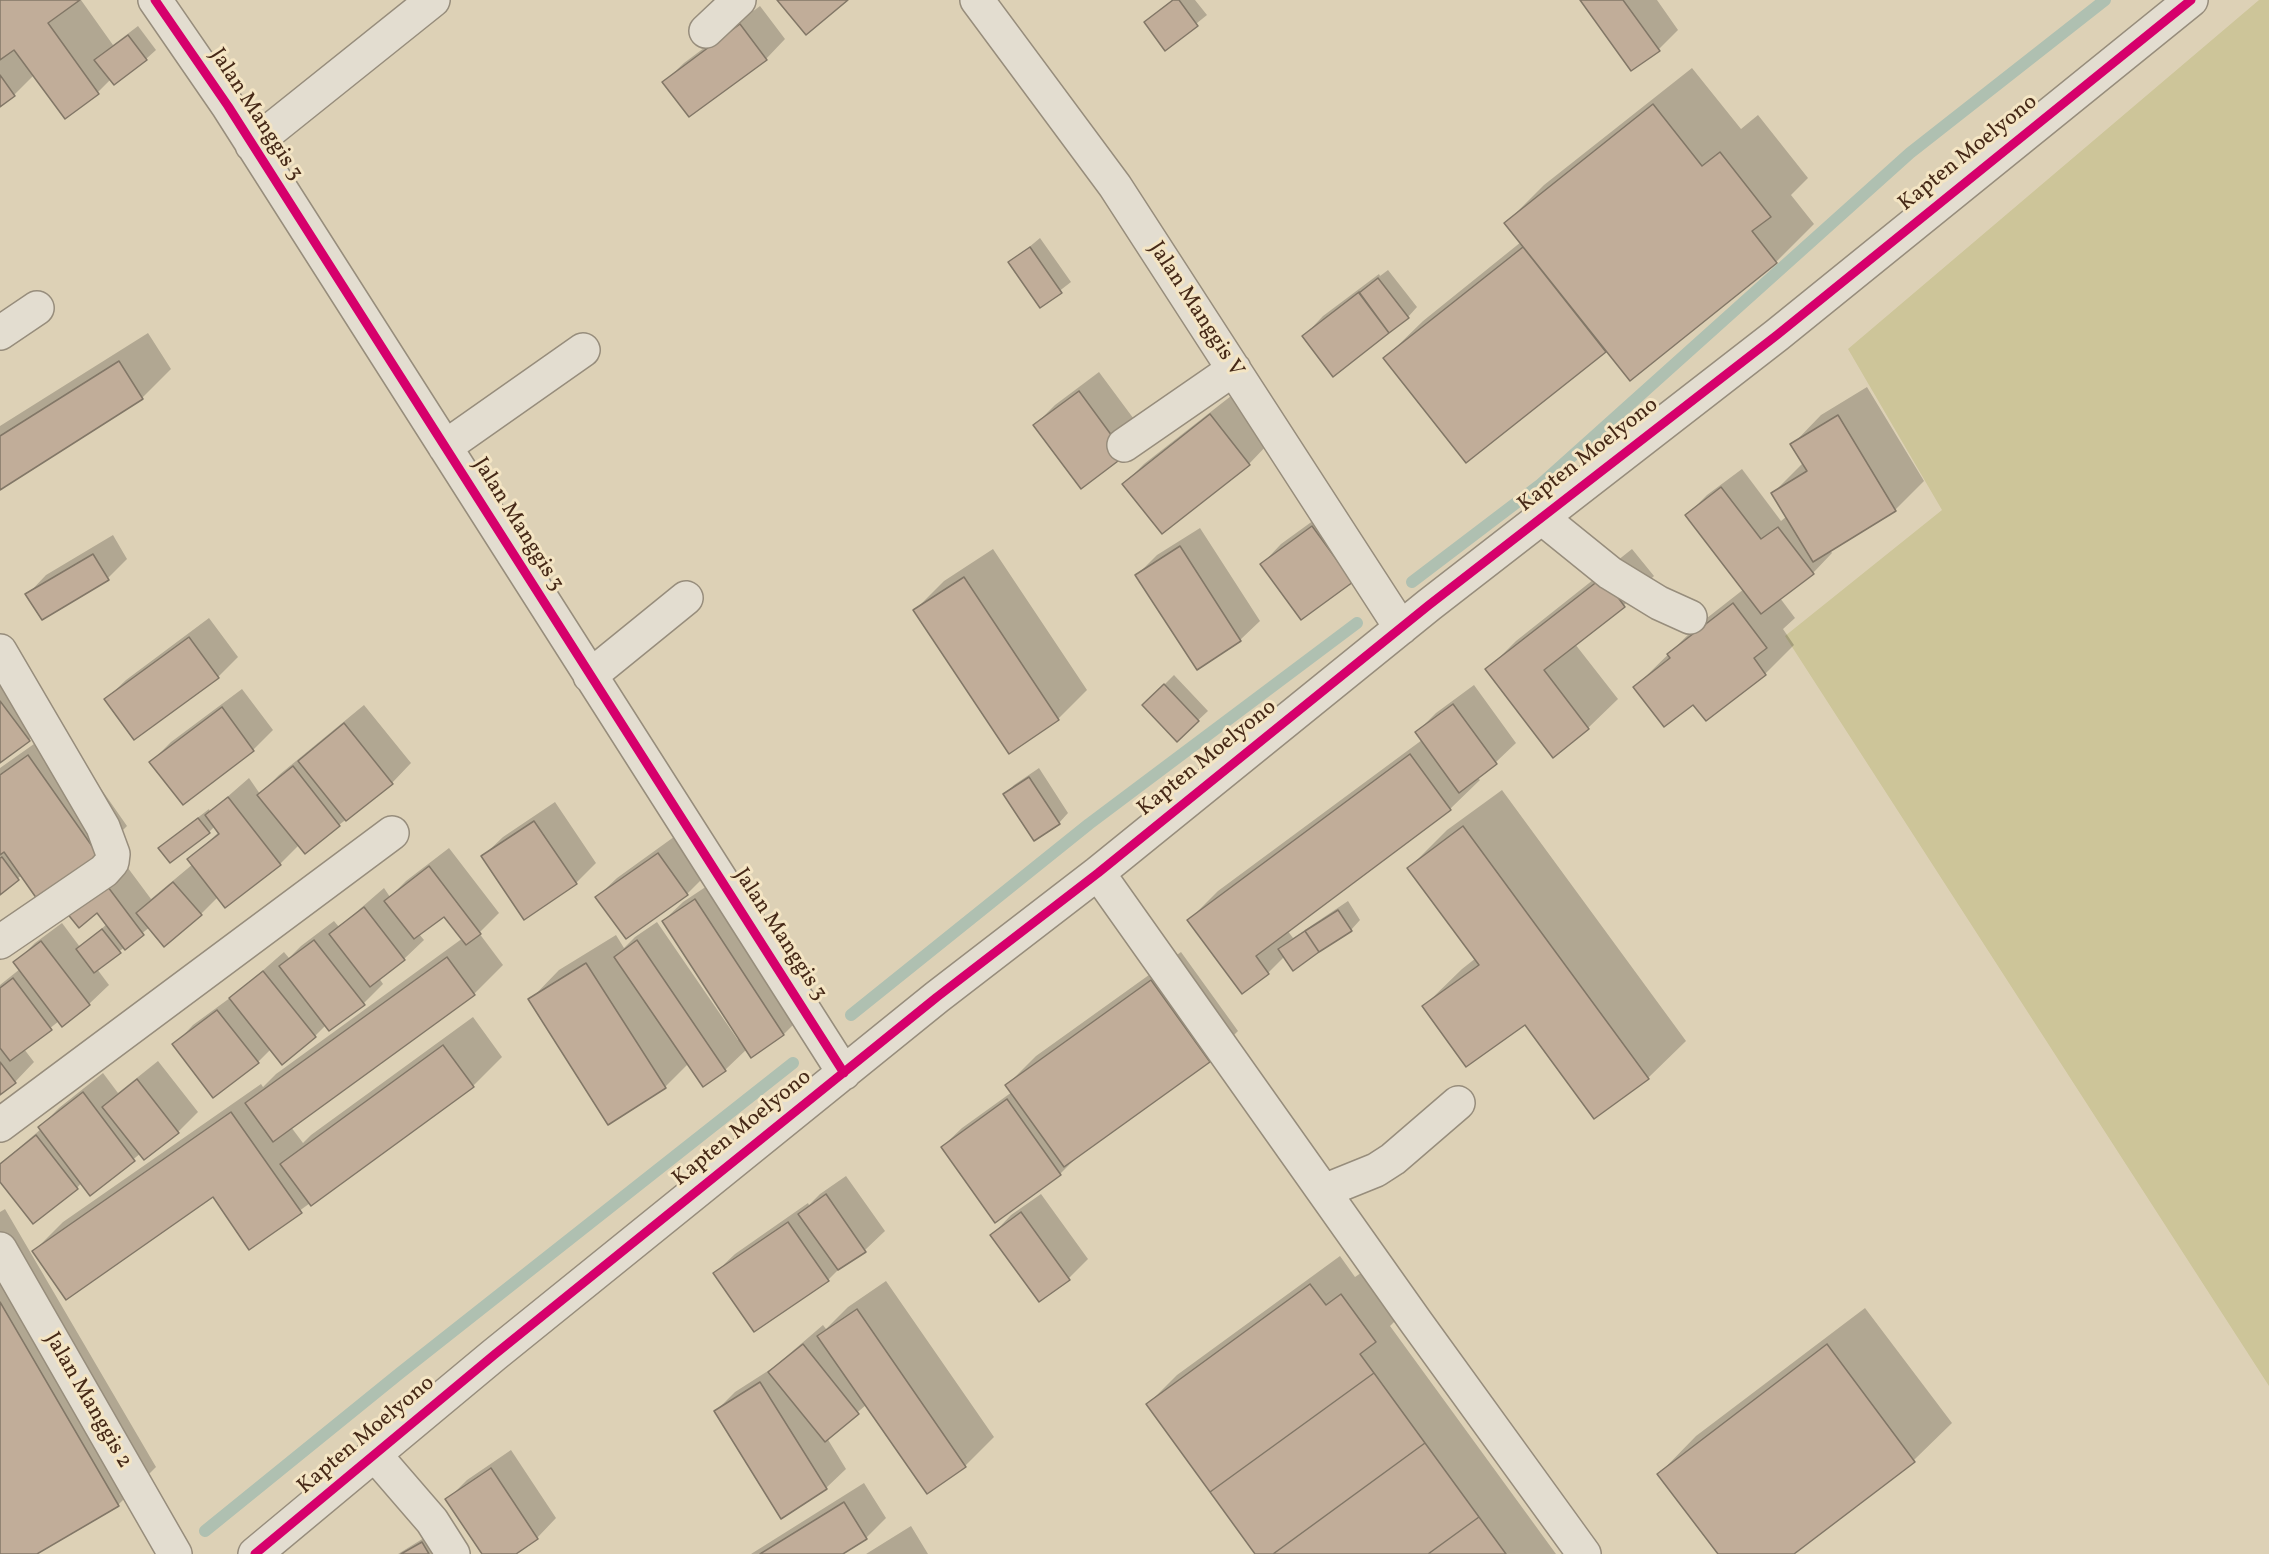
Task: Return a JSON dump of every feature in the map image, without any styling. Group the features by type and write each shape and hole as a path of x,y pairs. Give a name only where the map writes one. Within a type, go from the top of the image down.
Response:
{"street":[{"name":"Jalan Manggis 3","path":"155,0 252,145 844,1073"},
{"path":"252,145 433,0"},
{"path":"706,31 739,0"},
{"name":"Jalan Manggis V","path":"976,0 1115,186 1401,628"},
{"name":"Kapten Moelyono","path":"255,1554 494,1356 937,997 1098,873 1401,628 1777,335 2191,0"},
{"path":"0,333 38,308"},
{"path":"445,447 584,350"},
{"path":"1124,445 1234,369"},
{"path":"1542,518 1610,573 1659,603 1690,617"},
{"path":"591,676 686,598"},
{"path":"0,651 103,827 113,854 112,862 104,871 0,942"},
{"path":"0,1125 392,833"},
{"path":"1098,873 1584,1554"},
{"path":"1324,1191 1376,1170 1393,1159 1458,1103"},
{"name":"Jalan Manggis 2","path":"0,1249 175,1554"},
{"path":"375,1455 432,1521 453,1554"}],"shaded area":[{"path":"2259,0 2269,0 2269,1386 1785,636 1942,510 1848,349"}],"building":[{"path":"0,0 80,0 48,23 99,94 65,119 14,50 0,60"},
{"path":"777,0 848,0 806,35"},
{"path":"1173,0 1179,0 1198,26 1165,51 1144,22"},
{"path":"1580,0 1623,0 1660,51 1631,71"},
{"path":"740,24 767,60 689,117 662,82"},
{"path":"128,35 147,60 114,85 94,60"},
{"path":"0,75 15,96 0,107"},
{"path":"1653,104 1702,166 1720,152 1771,217 1752,231 1777,263 1630,381 1504,223"},
{"path":"1030,247 1062,293 1040,308 1008,262"},
{"path":"1523,247 1606,352 1466,463 1383,358"},
{"path":"1378,278 1409,318 1389,333 1359,293"},
{"path":"1359,292 1389,333 1333,377 1302,336"},
{"path":"119,361 143,399 0,490 0,436"},
{"path":"1079,391 1126,455 1081,489 1033,425"},
{"path":"1210,414 1250,465 1162,534 1122,484"},
{"path":"1838,415 1896,511 1813,562 1771,493 1807,471 1790,444"},
{"path":"1721,487 1761,539 1778,527 1814,574 1761,614 1685,515"},
{"path":"1312,526 1353,582 1301,620 1260,564"},
{"path":"1180,546 1241,641 1197,670 1135,575"},
{"path":"93,554 109,580 42,620 25,594"},
{"path":"964,577 1059,720 1009,754 913,610"},
{"path":"1603,577 1625,607 1544,670 1589,729 1553,758 1485,669"},
{"path":"1733,603 1767,648 1754,658 1766,675 1706,721 1693,705 1664,727 1633,687 1670,658 1667,654"},
{"path":"189,637 219,678 134,740 104,699"},
{"path":"1164,684 1199,721 1177,742 1142,705"},
{"path":"0,701 30,741 0,763"},
{"path":"1453,704 1497,764 1459,793 1415,732"},
{"path":"222,707 254,751 183,805 149,762"},
{"path":"344,723 393,784 346,821 298,761"},
{"path":"1410,754 1451,810 1256,956 1269,974 1242,994 1187,920"},
{"path":"28,755 99,856 37,899 4,852 0,855 0,775"},
{"path":"293,766 340,826 305,854 257,795"},
{"path":"1029,777 1060,824 1034,841 1003,794"},
{"path":"228,797 281,865 225,908 187,859 219,834 205,815"},
{"path":"198,818 210,833 170,863 158,848"},
{"path":"534,821 577,884 524,920 481,856"},
{"path":"1463,826 1649,1079 1594,1119 1525,1025 1466,1067 1422,1006 1479,965 1407,868"},
{"path":"658,853 688,895 626,939 595,897"},
{"path":"2,857 19,880 0,895 0,858"},
{"path":"429,866 481,934 466,945 444,917 414,939 384,901"},
{"path":"173,882 202,915 164,947 136,913"},
{"path":"105,883 144,935 125,950 97,913 79,928 66,912"},
{"path":"695,899 784,1035 751,1058 662,921"},
{"path":"364,907 405,960 370,987 329,934"},
{"path":"1338,910 1352,931 1319,952 1305,931"},
{"path":"102,929 121,953 94,973 76,949"},
{"path":"1305,931 1319,952 1293,971 1278,949"},
{"path":"314,940 365,1005 329,1031 279,966"},
{"path":"637,940 726,1071 703,1087 614,957"},
{"path":"41,941 90,1005 62,1027 13,962"},
{"path":"447,957 475,995 273,1142 245,1103"},
{"path":"586,963 666,1088 608,1125 528,999"},
{"path":"263,971 316,1037 282,1065 229,998"},
{"path":"13,978 52,1030 10,1061 0,1048 0,988"},
{"path":"1151,980 1210,1062 1064,1167 1005,1085"},
{"path":"217,1010 259,1063 213,1098 172,1044"},
{"path":"443,1045 474,1087 311,1206 280,1164"},
{"path":"0,1062 16,1083 0,1095"},
{"path":"137,1079 179,1133 144,1160 102,1107"},
{"path":"83,1092 135,1161 90,1196 38,1127"},
{"path":"1007,1099 1061,1175 995,1223 941,1147"},
{"path":"231,1112 302,1213 249,1250 213,1197 66,1300 32,1251"},
{"path":"36,1135 78,1189 33,1224 0,1182 0,1164"},
{"path":"826,1194 866,1252 838,1270 798,1214"},
{"path":"1021,1212 1070,1280 1039,1302 990,1235"},
{"path":"788,1222 829,1281 754,1332 713,1273"},
{"path":"1310,1284 1326,1305 1341,1294 1376,1342 1360,1354 1374,1373 1210,1492 1146,1404"},
{"path":"0,1302 119,1506 37,1554 0,1554"},
{"path":"857,1309 966,1467 927,1494 817,1336"},
{"path":"803,1344 859,1414 825,1442 768,1372"},
{"path":"1827,1344 1915,1462 1794,1554 1718,1554 1657,1474"},
{"path":"1374,1373 1425,1443 1273,1554 1255,1554 1210,1492"},
{"path":"760,1382 827,1489 781,1519 714,1411"},
{"path":"1425,1443 1479,1517 1428,1554 1273,1554"},
{"path":"491,1468 538,1539 516,1554 482,1554 445,1499"},
{"path":"844,1502 867,1539 843,1554 760,1554"},
{"path":"1479,1517 1506,1554 1428,1554"},
{"path":"422,1542 429,1554 401,1554"}],"waterway":[{"path":"1412,582 1541,484 1910,153 2105,0"},
{"path":"851,1015 1089,824 1357,623"},
{"path":"205,1531 400,1373 793,1063"}],"cycle path":[{"path":"155,0 228,106 844,1073"},
{"path":"255,1554 494,1355 937,997 1098,873 1429,605 1777,335 2191,0"}]}
